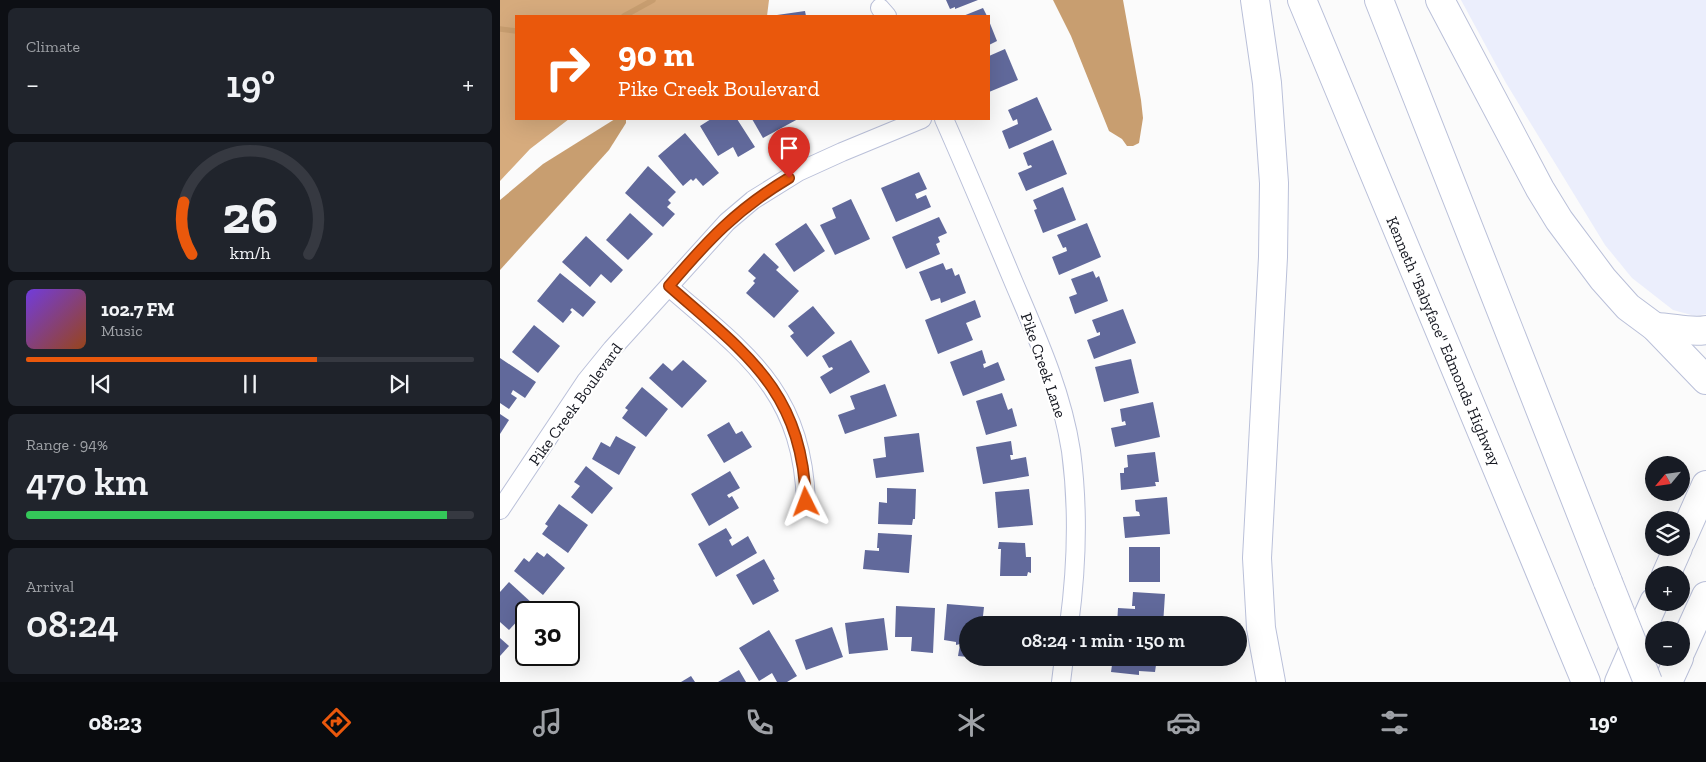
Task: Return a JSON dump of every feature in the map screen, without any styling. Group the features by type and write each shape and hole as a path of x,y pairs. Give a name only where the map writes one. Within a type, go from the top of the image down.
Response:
{"main road":[{"path":"1255,0 1265,65 1274,183 1273,263 1256,558 1261,628 1271,682"},
{"name":"Kenneth \"Babyface\" Edmonds Highway","path":"1302,0 1586,682"},
{"path":"1379,0 1648,682"},
{"path":"1440,0 1559,220 1603,279 1628,307 1655,327 1706,380"},
{"path":"1655,327 1706,330"},
{"path":"1690,521 1706,485"},
{"path":"1690,631 1706,596"},
{"path":"1619,682 1650,611"},
{"path":"1668,682 1675,666"}],"street":[{"name":"Pike Creek Boulevard","path":"500,510 586,381 612,349 727,222 766,192 813,165 920,120"},
{"name":"Pike Creek Lane","path":"944,120 1037,336 1063,417 1072,467 1077,537 1070,616"},
{"path":"669,286 749,357 773,387 792,423 798,439 806,502"},
{"path":"1061,682 1063,666"}],"shaded area":[{"path":"500,0 769,0 767,15 515,15 515,120 568,120 530,149 500,181"},
{"path":"1053,0 1123,0 1141,100 1143,118 1139,143 1127,146 1122,139 1109,131 1071,36"},
{"path":"1461,0 1706,0 1706,314 1695,316 1673,310 1632,278 1605,245 1506,83"},
{"path":"613,120 626,120 609,150 500,270 500,200 543,164"}],"building":[{"path":"946,0 978,0 955,9 955,7 950,9"},
{"path":"983,8 986,15 966,15"},
{"path":"805,11 806,15 777,15"},
{"path":"990,24 997,41 990,44"},
{"path":"1005,49 1018,80 990,92 990,56"},
{"path":"1037,97 1052,130 1009,149 1002,131 1018,124 1017,119 1013,121 1008,110"},
{"path":"709,120 738,120 755,147 738,157 733,147 718,156 700,126"},
{"path":"753,120 796,120 763,138"},
{"path":"685,133 719,173 703,186 696,178 693,181 691,179 683,186 658,156"},
{"path":"1053,140 1067,174 1026,191 1018,173 1032,167 1031,165 1028,166 1023,153"},
{"path":"648,166 676,192 668,200 671,203 667,207 675,214 663,227 625,193"},
{"path":"919,172 927,189 915,194 917,199 926,195 931,207 896,222 881,188"},
{"path":"1063,187 1076,220 1043,233 1034,210 1037,209 1033,200"},
{"path":"851,199 870,239 835,255 820,225 836,218 832,208"},
{"path":"630,213 653,234 628,260 606,240"},
{"path":"939,217 947,233 938,237 940,242 936,244 940,254 906,269 892,237"},
{"path":"806,223 825,251 794,272 775,244"},
{"path":"1087,223 1101,257 1059,275 1052,257 1067,251 1066,247 1063,248 1057,235"},
{"path":"586,236 623,270 611,283 601,274 590,287 562,262"},
{"path":"764,253 779,267 776,270 799,291 774,318 746,293 755,283 753,281 756,278 748,271"},
{"path":"943,263 946,270 952,268 955,276 959,274 966,293 941,303 940,298 931,301 919,272"},
{"path":"1093,271 1096,278 1099,276 1108,301 1075,314 1069,297 1077,294 1071,279"},
{"path":"560,273 596,302 583,317 572,308 570,310 572,312 563,323 537,301"},
{"path":"975,300 981,317 966,323 973,340 938,354 925,320"},
{"path":"813,306 835,333 807,357 790,336 794,333 788,326"},
{"path":"1123,309 1136,343 1094,359 1087,340 1100,335 1100,332 1097,333 1092,320"},
{"path":"534,325 560,346 538,373 512,352"},
{"path":"851,340 870,372 830,394 820,377 833,369 832,367 829,368 822,356"},
{"path":"982,350 986,363 983,364 984,368 998,362 1005,380 963,396 950,362"},
{"path":"500,358 536,382 525,398 513,390 511,394 517,398 509,409 500,403"},
{"path":"1131,359 1139,393 1104,402 1095,367"},
{"path":"683,360 707,381 682,408 649,378 663,363 672,371"},
{"path":"885,384 897,416 845,434 838,415 855,409 850,396"},
{"path":"642,387 668,409 646,437 622,418 628,410 625,408"},
{"path":"1002,393 1008,410 1012,408 1017,426 986,435 976,401"},
{"path":"1153,402 1160,437 1115,447 1111,428 1126,425 1125,421 1122,422 1120,409"},
{"path":"500,414 509,420 500,434"},
{"path":"729,422 736,434 742,431 752,447 724,463 707,435"},
{"path":"919,433 924,472 876,478 873,459 886,457 884,437"},
{"path":"616,436 636,447 619,475 592,459 601,442 610,447"},
{"path":"1011,441 1013,455 1010,455 1011,460 1026,457 1029,476 983,484 976,447"},
{"path":"1155,452 1159,482 1155,482 1156,486 1121,490 1120,473 1124,473 1124,468 1128,467 1127,455"},
{"path":"586,466 613,488 592,514 571,497 580,486 574,482"},
{"path":"730,471 740,488 727,495 729,498 732,496 739,508 709,526 691,494"},
{"path":"887,488 916,489 915,519 913,519 912,525 878,524 879,502 887,503"},
{"path":"1029,489 1033,525 998,528 995,492"},
{"path":"1167,497 1170,534 1125,538 1123,517 1140,516 1139,512 1136,511 1135,500"},
{"path":"559,504 588,525 568,553 542,534 548,526 545,524"},
{"path":"726,528 732,538 729,540 732,546 748,536 757,553 716,577 698,544"},
{"path":"878,533 912,535 909,573 863,569 865,550 879,551 879,548 877,548"},
{"path":"999,542 1025,543 1026,557 1031,557 1031,573 1028,572 1027,576 1000,576 1001,549 998,549"},
{"path":"1129,547 1160,547 1160,582 1129,582"},
{"path":"537,552 544,557 547,553 565,568 543,595 514,571 524,558 529,562"},
{"path":"764,559 779,591 753,605 736,575"},
{"path":"509,582 530,601 515,601 515,624 509,630 500,622 500,592"},
{"path":"1133,592 1165,594 1164,616 1118,616 1118,608 1135,609 1135,606 1132,606"},
{"path":"947,604 984,607 983,616 959,616 959,644 956,645 956,642 944,640"},
{"path":"896,606 935,608 933,653 911,651 912,637 895,637"},
{"path":"884,618 888,650 849,654 845,623"},
{"path":"832,627 843,657 806,670 795,640"},
{"path":"769,630 797,676 787,682 777,682 772,673 759,681 739,648"},
{"path":"500,638 509,646 500,656"},
{"path":"1112,666 1156,666 1155,672 1139,671 1139,675 1111,672"},
{"path":"739,670 746,682 718,682"},
{"path":"691,676 695,682 681,682"}],"waterway":[{"path":"626,15 653,0"},
{"path":"500,29 515,31"}],"route":[{"path":"789,178 753,200 727,222 669,286 749,357 773,387 792,423 798,439 806,502"}]}
